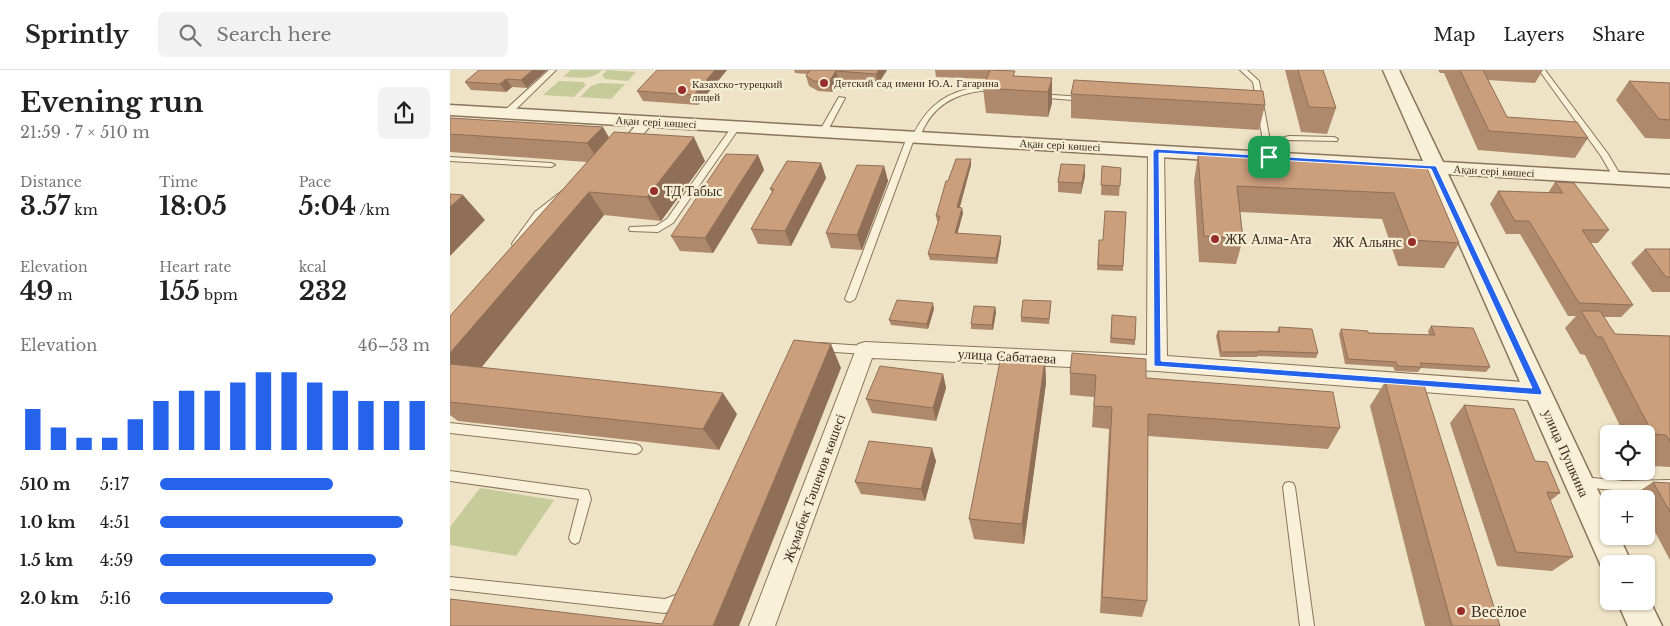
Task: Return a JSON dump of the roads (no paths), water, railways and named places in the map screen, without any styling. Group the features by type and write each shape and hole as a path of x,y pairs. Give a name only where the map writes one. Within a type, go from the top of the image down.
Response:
{"street":[{"name":"улица Пушкина","path":"1390,70 1612,555"},
{"name":"Ақан сері көшесі","path":"450,110 1156,151 1268,151 1434,167 1670,181"},
{"path":"612,162 646,122"},
{"path":"1156,151 1157,364"},
{"name":"улица Сабатаева","path":"865,350 1157,364 1538,392"},
{"name":"Жұмабек Тәшенов көшесі","path":"762,626 865,350"},
{"path":"1637,610 1645,626"}],"lane":[{"path":"506,114 553,70"},
{"path":"1243,70 1256,81 1268,151 1289,138 1334,139"},
{"path":"1542,70 1605,156 1618,178"},
{"path":"850,298 914,137 927,115 954,95 970,89 1006,88"},
{"path":"1031,94 1088,100"},
{"path":"823,132 841,98"},
{"path":"1252,110 1262,110"},
{"path":"633,229 658,229 670,221 736,127"},
{"path":"450,159 551,165"},
{"path":"510,251 538,214 568,190"},
{"path":"808,349 814,347 865,350"},
{"path":"450,428 636,449"},
{"path":"450,476 584,494 585,499 575,538"},
{"path":"1579,482 1624,486 1670,485"},
{"path":"1289,487 1307,626"},
{"path":"450,584 665,606 682,600 691,588"}],"place":[{"name":"Детский сад имени Ю.А. Гагарина","path":"824,83"},
{"name":"Казахско-турецкий лицей","path":"682,90"},
{"name":"ТД Табыс","path":"654,191"},
{"name":"ЖК Алма-Ата","path":"1215,239"},
{"name":"ЖК Альянс","path":"1412,242"},
{"name":"Весёлое","path":"1461,611"}]}
